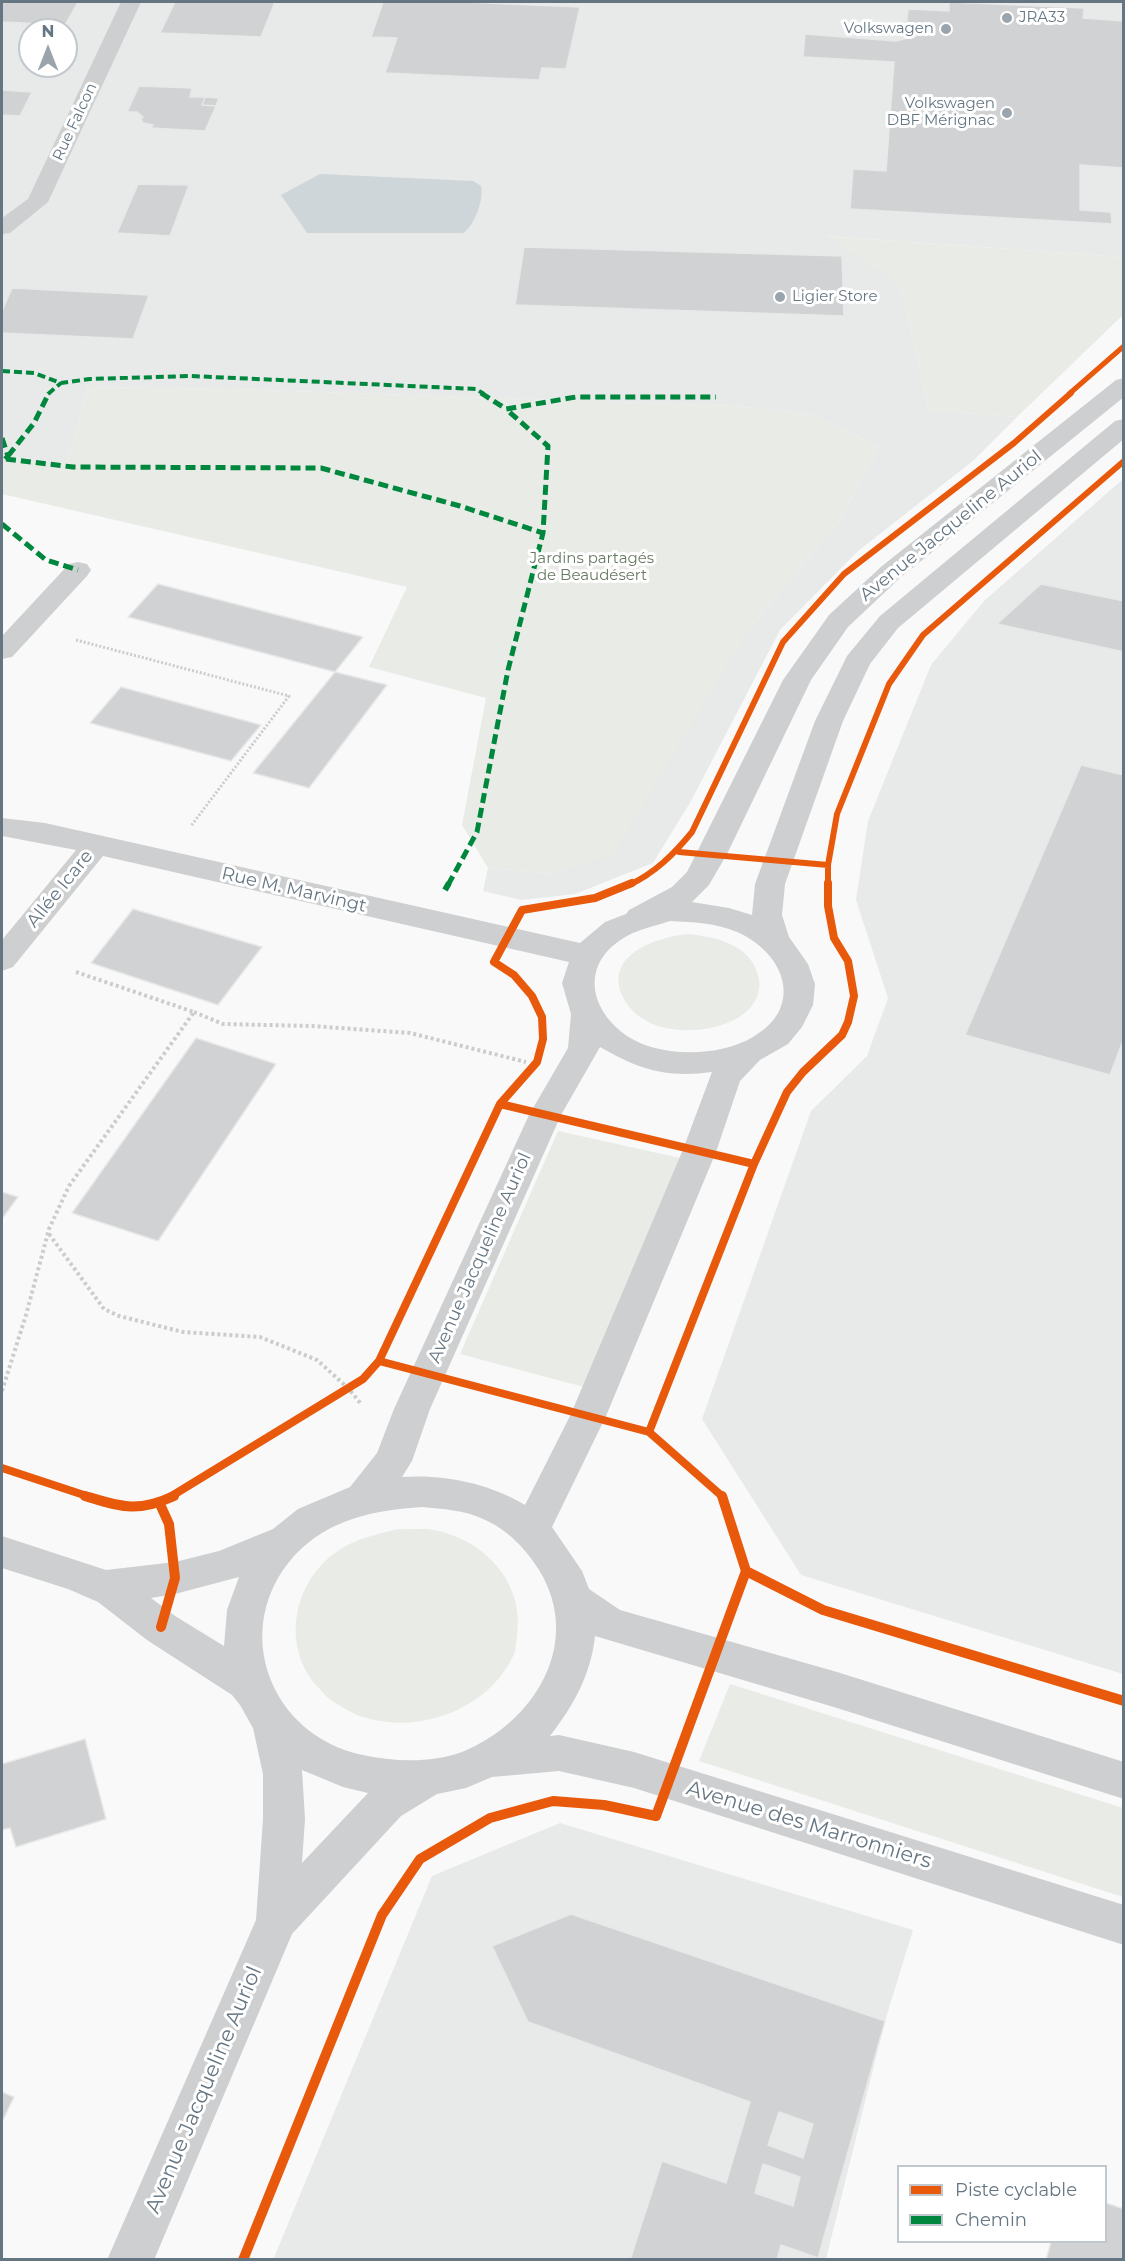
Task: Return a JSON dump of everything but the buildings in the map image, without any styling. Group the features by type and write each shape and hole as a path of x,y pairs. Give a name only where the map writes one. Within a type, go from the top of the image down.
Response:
{"street":[{"name":"Rue Falcon","path":"2,228 37,202 131,2"},
{"name":"Avenue Jacqueline Auriol","path":"640,917 683,894 698,878 797,680 838,621 891,572 1124,385"},
{"name":"Avenue Jacqueline Auriol","path":"775,941 767,915 770,884 829,721 856,662 889,622 1124,426"},
{"path":"2,651 78,570"},
{"name":"Rue M. Marvingt","path":"2,827 45,833 586,955"},
{"name":"Allée Icare","path":"2,960 96,845"},
{"path":"668,912 727,916 753,926 775,941 792,962 800,985 796,1009 786,1026 770,1042 748,1054 718,1062 687,1064 655,1060 626,1050 602,1035 586,1015 578,995 578,974 586,955 599,939 618,926 640,917 668,912"},
{"name":"Avenue Jacqueline Auriol","path":"364,1497 393,1461 420,1391 545,1115 584,1048 586,1015"},
{"path":"531,1530 588,1416 699,1152 726,1076 748,1054"},
{"path":"409,1490 454,1493 496,1507 531,1530 559,1563 575,1601 577,1637 570,1673 552,1707 525,1736 489,1760 459,1771 427,1778 382,1778 340,1769 302,1749 272,1723 250,1685 242,1647 246,1609 260,1573 285,1541 309,1522 335,1507 364,1497 409,1490"},
{"path":"106,1587 170,1579 224,1566 285,1541"},
{"path":"2,1552 106,1587 161,1628 250,1685"},
{"path":"575,1601 609,1624 837,1690 1124,1782"},
{"name":"Avenue Jacqueline Auriol","path":"130,2259 277,1920 284,1819 283,1774 272,1723"},
{"name":"Avenue des Marronniers","path":"489,1760 559,1753 634,1770 1124,1924"},
{"name":"Avenue Jacqueline Auriol","path":"277,1920 386,1803 427,1778"}],"path":[{"path":"76,640 289,696 186,832"},
{"path":"76,972 224,1024 312,1026 410,1033 535,1064 528,1072"},
{"path":"2,1391 49,1233 69,1186 194,1012"},
{"path":"49,1233 104,1309 119,1316 183,1332 260,1337 317,1360 352,1386 362,1405"},
{"path":"338,1395 352,1386"}],"shaded area":[{"path":"2,2 1123,2 1123,257 826,236 900,283 929,410 1017,417 974,460 857,552 780,630 691,801 653,863 575,894 521,900 483,891 488,868 553,874 752,625 839,521 879,447 810,414 735,406 230,389 88,387 67,463 2,456"},
{"path":"320,174 473,181 481,186 482,192 474,219 463,233 307,233 281,195"},
{"path":"1123,479 1123,1674 801,1575 702,1419 811,1111 867,1056 888,998 856,900 868,821 931,665 984,601"},
{"path":"560,1823 913,1930 885,2021 826,2259 273,2260 432,1876"}],"green space":[{"path":"824,236 1123,257 1123,315 1017,417 929,410 900,283"},
{"name":"Jardins partagés de Beaudésert","path":"88,387 230,389 735,406 810,414 879,447 839,521 752,625 614,854 553,874 488,868 462,825 486,698 369,667 407,587 2,494 2,456 67,463"},
{"path":"688,934 709,937 730,944 739,949 754,964 759,981 756,999 749,1009 726,1024 694,1030 661,1027 633,1012 624,999 619,984 620,971 626,960 635,952 661,939"},
{"path":"558,1131 680,1158 584,1387 460,1354"},
{"path":"398,1529 430,1529 453,1535 470,1543 485,1554 508,1582 515,1598 518,1617 514,1654 503,1674 487,1690 469,1704 449,1714 405,1723 360,1716 330,1699 316,1685 306,1670 299,1653 296,1636 296,1618 300,1601 318,1569 338,1550 346,1546"},
{"path":"730,1684 1123,1808 1123,1897 699,1761"}],"marked path":[{"path":"2,371 34,373 61,383 90,379 191,376 476,389 506,409 576,397 716,397"},
{"path":"8,456 34,423 49,393 61,383"},
{"path":"6,459 73,467 321,468 460,506 543,533 548,446 506,409"},
{"path":"2,438 8,456 5,459"},
{"path":"2,524 46,560 78,570"},
{"path":"445,890 477,832 508,670 543,533"}],"cycle path":[{"path":"379,1361 500,1104 537,1062 543,1039 542,1017 532,996 514,975 494,962 522,910 595,898 617,890 638,881 676,852 692,832 783,642 844,574 1014,443 1124,346"},
{"path":"649,1432 754,1164 787,1092 803,1072 842,1035 848,1022 854,996 848,961 834,938 828,906 828,865 837,814 889,684 923,635 1124,461"},
{"path":"679,852 828,865"},
{"path":"500,1104 754,1164"},
{"path":"2,1468 115,1504 132,1507 157,1504 176,1495 363,1379 379,1361 649,1432 723,1497 746,1571 823,1610 1124,1701"},
{"path":"159,1502 169,1524 175,1578 161,1627"},
{"path":"243,2260 382,1915 420,1859 490,1818 553,1801 604,1805 656,1816 746,1571"}],"place":[{"name":"JRA33","path":"1007,18"},
{"name":"Volkswagen","path":"946,29"},
{"name":"Volkswagen DBF Mérignac","path":"1007,113"},
{"name":"Ligier Store","path":"780,297"}]}
